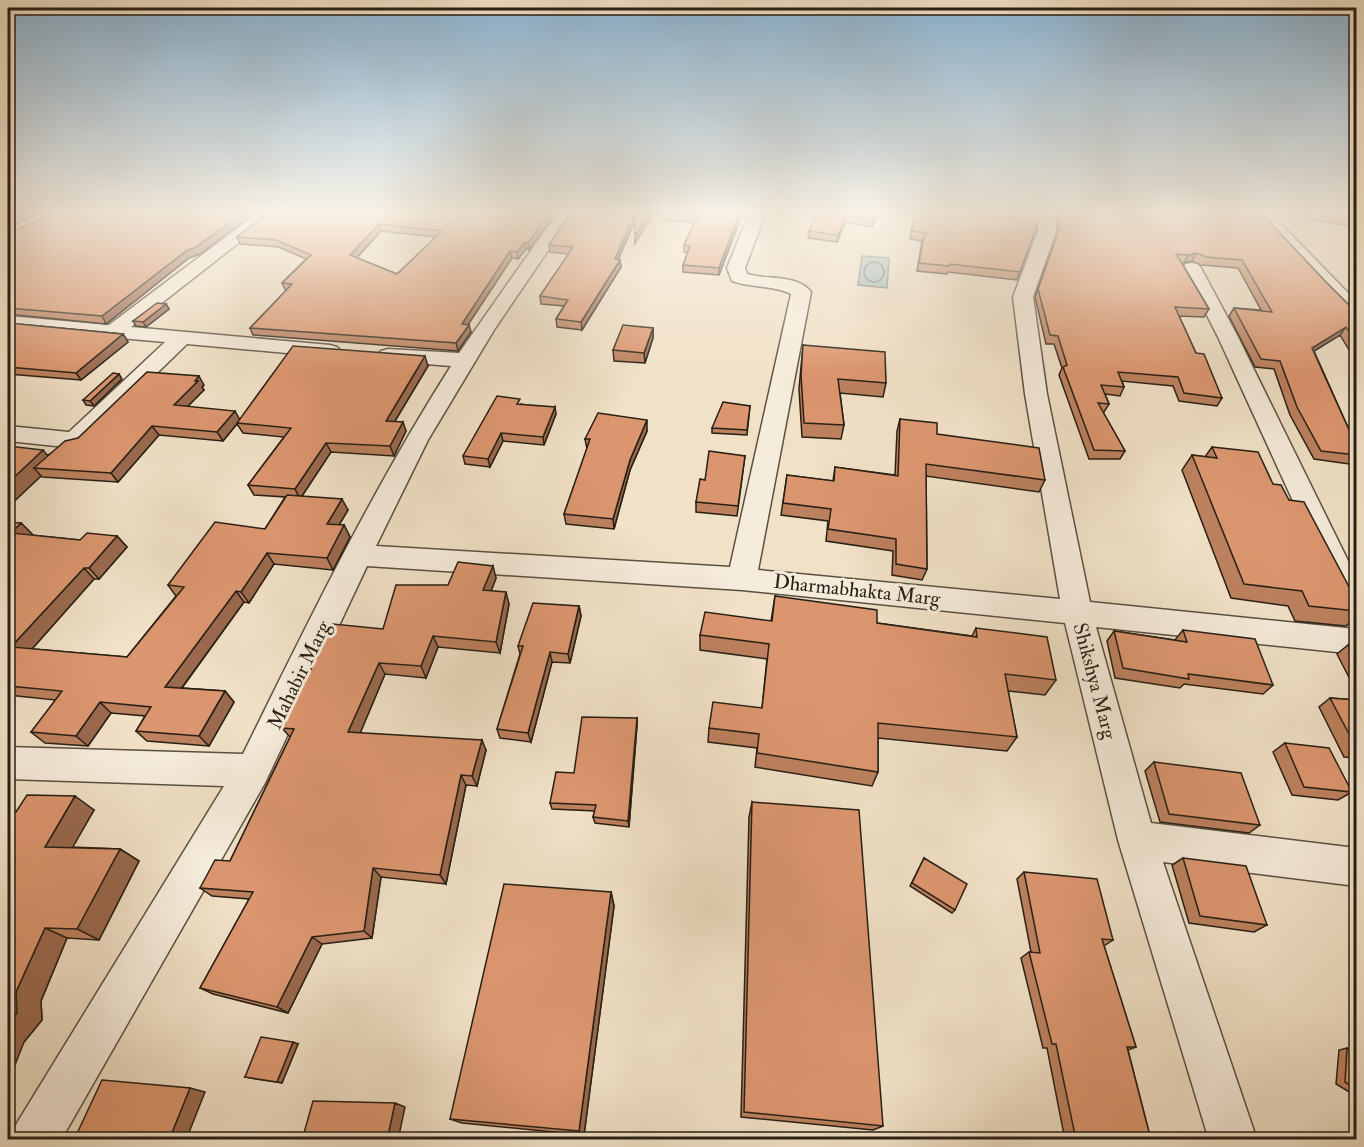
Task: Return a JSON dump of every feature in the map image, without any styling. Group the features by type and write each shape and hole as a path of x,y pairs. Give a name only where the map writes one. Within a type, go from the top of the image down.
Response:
{"street":[{"path":"111,333 197,266"},
{"name":"Mahabir Marg","path":"34,1140 253,771 357,555 416,440 464,360 527,266"},
{"path":"737,266 739,277 750,282 792,286 801,292 742,579"},
{"name":"Shikshya Marg","path":"1034,266 1023,297 1035,394 1077,613 1137,840 1233,1140"},
{"path":"1311,266 1356,312"},
{"path":"1192,268 1356,606"},
{"path":"8,322 111,333 349,352"},
{"path":"8,434 75,441 181,339"},
{"path":"372,354 464,360"},
{"name":"Dharmabhakta Marg","path":"357,555 742,579 1356,641"},
{"path":"8,763 253,771"},
{"path":"1137,840 1356,867"}],"water":[{"path":"861,266 888,266 887,288 858,285"}],"building":[{"path":"8,266 167,266 102,316 8,308"},
{"path":"300,266 376,266 397,274 406,266 500,266 462,324 469,325 456,343 250,328 292,284 282,283"},
{"path":"561,266 617,266 581,322 556,319 568,300 540,296"},
{"path":"689,266 720,266 719,268"},
{"path":"963,266 1022,266 1020,272"},
{"path":"1046,266 1183,266 1209,309 1175,307 1196,353 1204,354 1222,398 1184,393 1178,377 1118,372 1124,387 1101,385 1109,404 1098,403 1125,451 1094,450 1063,367 1067,365 1058,336 1050,335 1038,289"},
{"path":"1245,266 1310,266 1356,310 1356,343 1346,327 1312,348 1350,432 1356,434 1356,455 1321,451 1297,407 1280,361 1261,359 1234,308 1272,312"},
{"path":"157,303 166,304 143,322 133,321"},
{"path":"8,323 123,334 76,373 8,367"},
{"path":"623,325 653,328 644,353 613,350"},
{"path":"803,345 885,352 886,383 838,379 844,425 804,423 801,375"},
{"path":"293,346 425,356 386,421 403,422 390,446 326,443 295,489 248,485 291,428 237,423"},
{"path":"147,372 199,376 195,381 198,381 174,405 235,411 217,432 152,426 111,473 34,468 65,441 78,438"},
{"path":"113,373 119,374 90,401 83,400"},
{"path":"497,396 520,399 517,404 555,407 543,437 501,433 488,459 463,456"},
{"path":"723,402 750,406 747,430 712,428"},
{"path":"598,413 647,420 630,460 613,519 564,514 590,439 585,439"},
{"path":"900,419 937,423 937,434 1039,448 1045,480 926,464 927,569 896,564 896,539 828,529 831,509 783,503 787,475 834,481 835,467 898,476"},
{"path":"8,446 43,450 8,483"},
{"path":"1212,447 1258,452 1273,484 1281,485 1289,500 1304,502 1356,600 1356,611 1309,606 1302,591 1244,584 1192,455 1217,458"},
{"path":"709,451 745,456 738,506 696,502 700,479 705,480"},
{"path":"287,495 342,499 327,524 344,525 327,558 267,553 241,592 236,591 165,687 225,691 199,736 136,731 151,707 100,702 76,736 31,732 62,691 8,686 8,522 21,523 11,533 80,540 87,533 117,536 89,568 84,568 11,647 127,657 184,587 168,585 215,522 265,529"},
{"path":"458,562 493,566 483,590 506,592 496,642 433,636 421,666 379,663 348,732 482,740 472,776 461,775 440,875 373,868 364,931 312,937 277,1007 200,988 253,892 200,888 215,860 230,861 294,729 282,728 333,624 383,629 396,585 448,585"},
{"path":"775,596 877,610 877,623 977,637 976,628 1047,637 1056,680 1005,674 1017,737 878,723 878,772 757,753 759,734 709,728 713,702 762,708 769,644 700,635 705,612 772,621"},
{"path":"533,603 579,606 568,654 550,652 528,733 497,729 523,646 518,646"},
{"path":"1183,630 1255,639 1273,685 1188,674 1189,679 1123,668 1114,631 1187,642"},
{"path":"1348,645 1356,645 1356,660"},
{"path":"1330,698 1356,700 1356,747"},
{"path":"582,717 637,718 628,821 593,817 596,805 550,803 556,772 574,773"},
{"path":"1285,743 1329,748 1352,792 1304,787"},
{"path":"1154,762 1241,773 1260,825 1169,814"},
{"path":"27,795 75,796 45,847 120,849 77,929 45,928 16,992 17,1013 8,1024 8,871 15,858 8,858 8,812 16,812"},
{"path":"752,802 859,810 883,1126 744,1112"},
{"path":"924,858 967,884 955,910 912,883"},
{"path":"1183,858 1246,866 1267,925 1200,916"},
{"path":"1024,872 1097,879 1113,940 1102,939 1136,1047 1127,1047 1151,1140 1076,1140 1056,1044 1052,1044 1029,952 1040,953"},
{"path":"504,884 611,892 579,1131 450,1119"},
{"path":"261,1037 293,1042 277,1082 245,1077"},
{"path":"1347,1048 1356,1054 1356,1089 1345,1082"},
{"path":"102,1080 190,1088 169,1140 74,1140"},
{"path":"313,1101 395,1103 387,1140 302,1140"}]}
